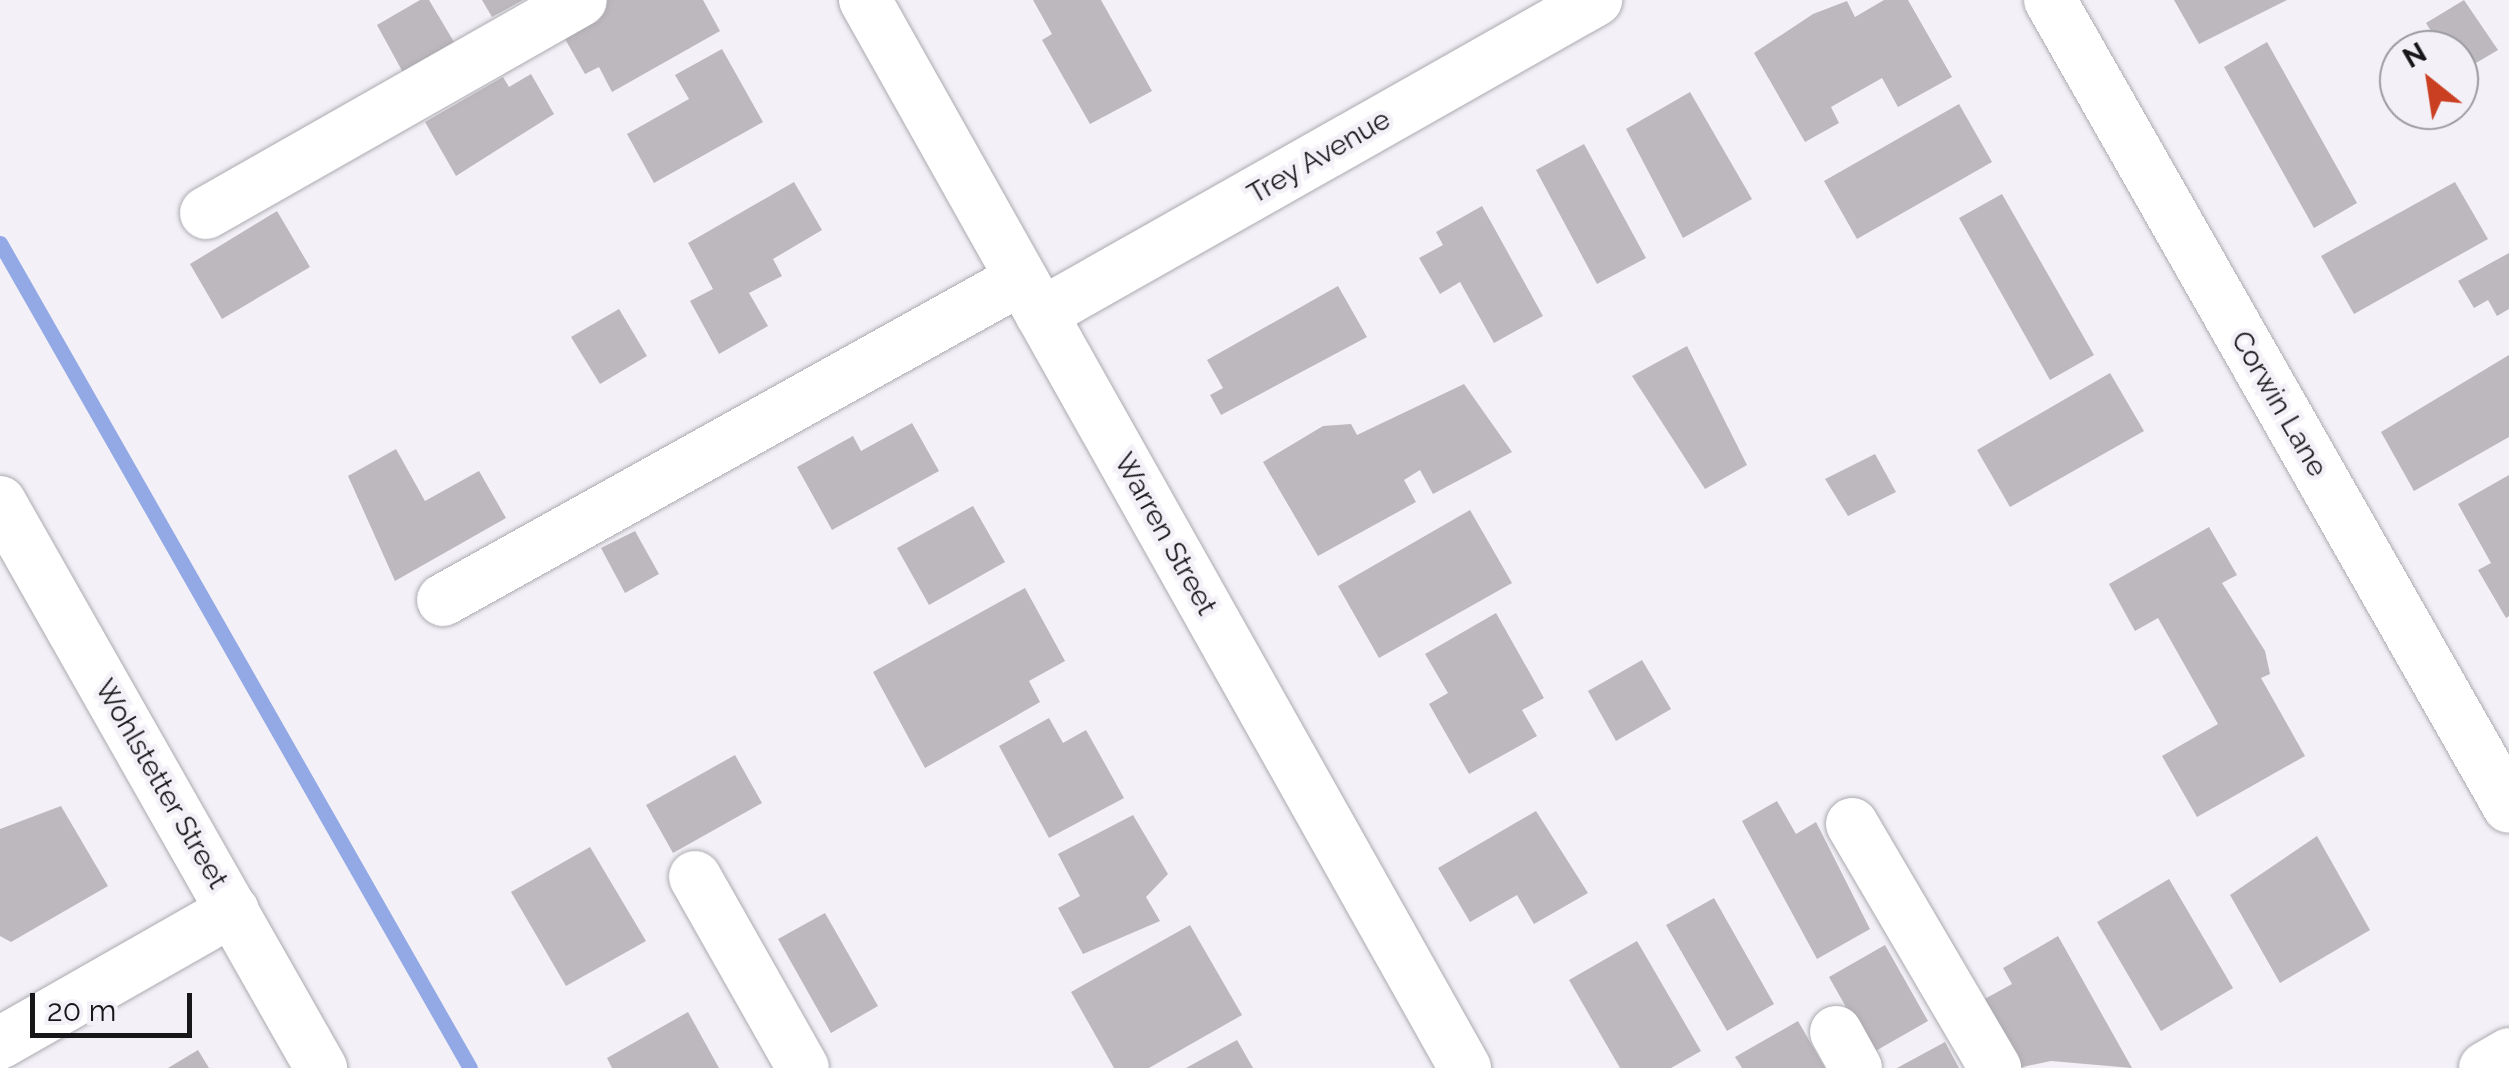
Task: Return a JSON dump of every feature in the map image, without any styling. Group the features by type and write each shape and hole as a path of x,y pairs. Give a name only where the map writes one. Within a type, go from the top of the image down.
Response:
{"street":[{"path":"206,212 581,0"},
{"name":"Warren Street","path":"865,0 1465,1068"},
{"name":"Trey Avenue","path":"443,600 1596,0"},
{"name":"Corwin Lane","path":"2050,0 2509,808"},
{"name":"Wohlstetter Street","path":"0,502 321,1068"},
{"path":"1852,824 1995,1068"},
{"path":"695,876 803,1068"},
{"path":"0,1043 233,910"},
{"path":"2485,1068 2509,1054"}],"building":[{"path":"420,0 429,0 457,47 406,78 377,25"},
{"path":"482,0 523,0 492,17"},
{"path":"600,0 703,0 720,31 612,92 599,67 585,74 557,25"},
{"path":"1033,0 1101,0 1152,91 1090,124 1042,40 1052,34"},
{"path":"1884,0 1908,0 1952,77 1898,107 1882,78 1831,107 1839,123 1805,142 1754,53 1813,14 1847,1 1855,17"},
{"path":"2174,0 2287,0 2199,44"},
{"path":"2464,0 2498,50 2479,61 2479,30 2430,30 2426,23"},
{"path":"2267,42 2357,203 2314,228 2224,67"},
{"path":"722,49 763,122 654,183 627,134 689,99 675,75"},
{"path":"531,74 554,114 456,176 425,122 503,77 509,87"},
{"path":"1690,92 1752,199 1683,238 1626,129"},
{"path":"1959,104 1992,162 1857,239 1824,181"},
{"path":"1584,144 1646,258 1597,284 1536,170"},
{"path":"794,182 822,230 773,259 782,276 749,293 768,326 719,354 690,301 713,289 688,243"},
{"path":"2455,182 2488,239 2354,314 2321,256"},
{"path":"2002,194 2094,355 2050,380 1959,218"},
{"path":"1482,206 1543,316 1494,343 1460,282 1440,294 1419,258 1443,245 1436,232"},
{"path":"277,211 310,267 222,319 190,264"},
{"path":"2509,253 2509,309 2497,316 2488,300 2474,308 2458,281"},
{"path":"1338,286 1367,337 1221,415 1210,395 1223,388 1207,360"},
{"path":"619,309 647,356 600,384 571,337"},
{"path":"1687,346 1747,465 1705,489 1632,376"},
{"path":"2509,355 2509,437 2414,491 2381,432"},
{"path":"2110,373 2144,431 2010,507 1977,450"},
{"path":"1464,384 1512,452 1433,494 1420,470 1404,480 1416,502 1318,556 1263,462 1323,426 1351,424 1357,435"},
{"path":"912,423 939,471 832,530 797,467 853,436 861,451"},
{"path":"396,449 425,501 479,471 506,518 395,581 348,476"},
{"path":"1875,454 1896,492 1848,516 1825,479"},
{"path":"2509,475 2506,618 2478,570 2491,563 2458,504"},
{"path":"973,506 1005,562 929,605 897,548"},
{"path":"1470,510 1512,583 1379,658 1338,586"},
{"path":"2209,527 2237,575 2222,583 2265,651 2270,674 2261,678 2305,756 2197,817 2162,756 2218,724 2158,618 2135,631 2109,584"},
{"path":"635,531 659,574 625,593 601,548"},
{"path":"1025,588 1065,661 1029,681 1040,702 925,768 873,672"},
{"path":"1496,613 1544,698 1522,710 1537,736 1469,774 1429,704 1448,693 1425,654"},
{"path":"1642,660 1671,709 1616,741 1588,691"},
{"path":"1049,718 1063,743 1086,730 1124,798 1049,838 999,746"},
{"path":"735,755 762,803 673,853 646,805"},
{"path":"1777,801 1796,834 1816,822 1870,929 1817,959 1742,821"},
{"path":"61,806 108,886 11,942 0,936 0,829"},
{"path":"1536,811 1588,893 1534,924 1517,895 1470,922 1438,868"},
{"path":"1133,815 1168,874 1146,897 1160,921 1083,954 1058,908 1080,896 1058,854"},
{"path":"2317,836 2370,930 2280,983 2230,895"},
{"path":"590,847 646,941 566,986 511,892"},
{"path":"2169,879 2233,988 2161,1031 2097,922"},
{"path":"1714,898 1774,1004 1727,1031 1666,925"},
{"path":"825,913 878,1006 831,1033 778,939"},
{"path":"1190,925 1242,1015 1149,1068 1114,1068 1071,992"},
{"path":"2058,936 2132,1068 2051,1061 2018,1068 1981,1001 2012,984 2003,968"},
{"path":"1637,941 1701,1051 1671,1068 1620,1068 1569,980"},
{"path":"1885,945 1928,1021 1872,1053 1829,977"},
{"path":"688,1012 719,1068 612,1068 607,1058"},
{"path":"1798,1021 1825,1068 1742,1068 1735,1057"},
{"path":"1237,1040 1253,1068 1186,1068"},
{"path":"1945,1042 1959,1068 1897,1068"},
{"path":"198,1050 209,1068 168,1068"}],"waterway":[{"path":"0,243 470,1068"}]}
